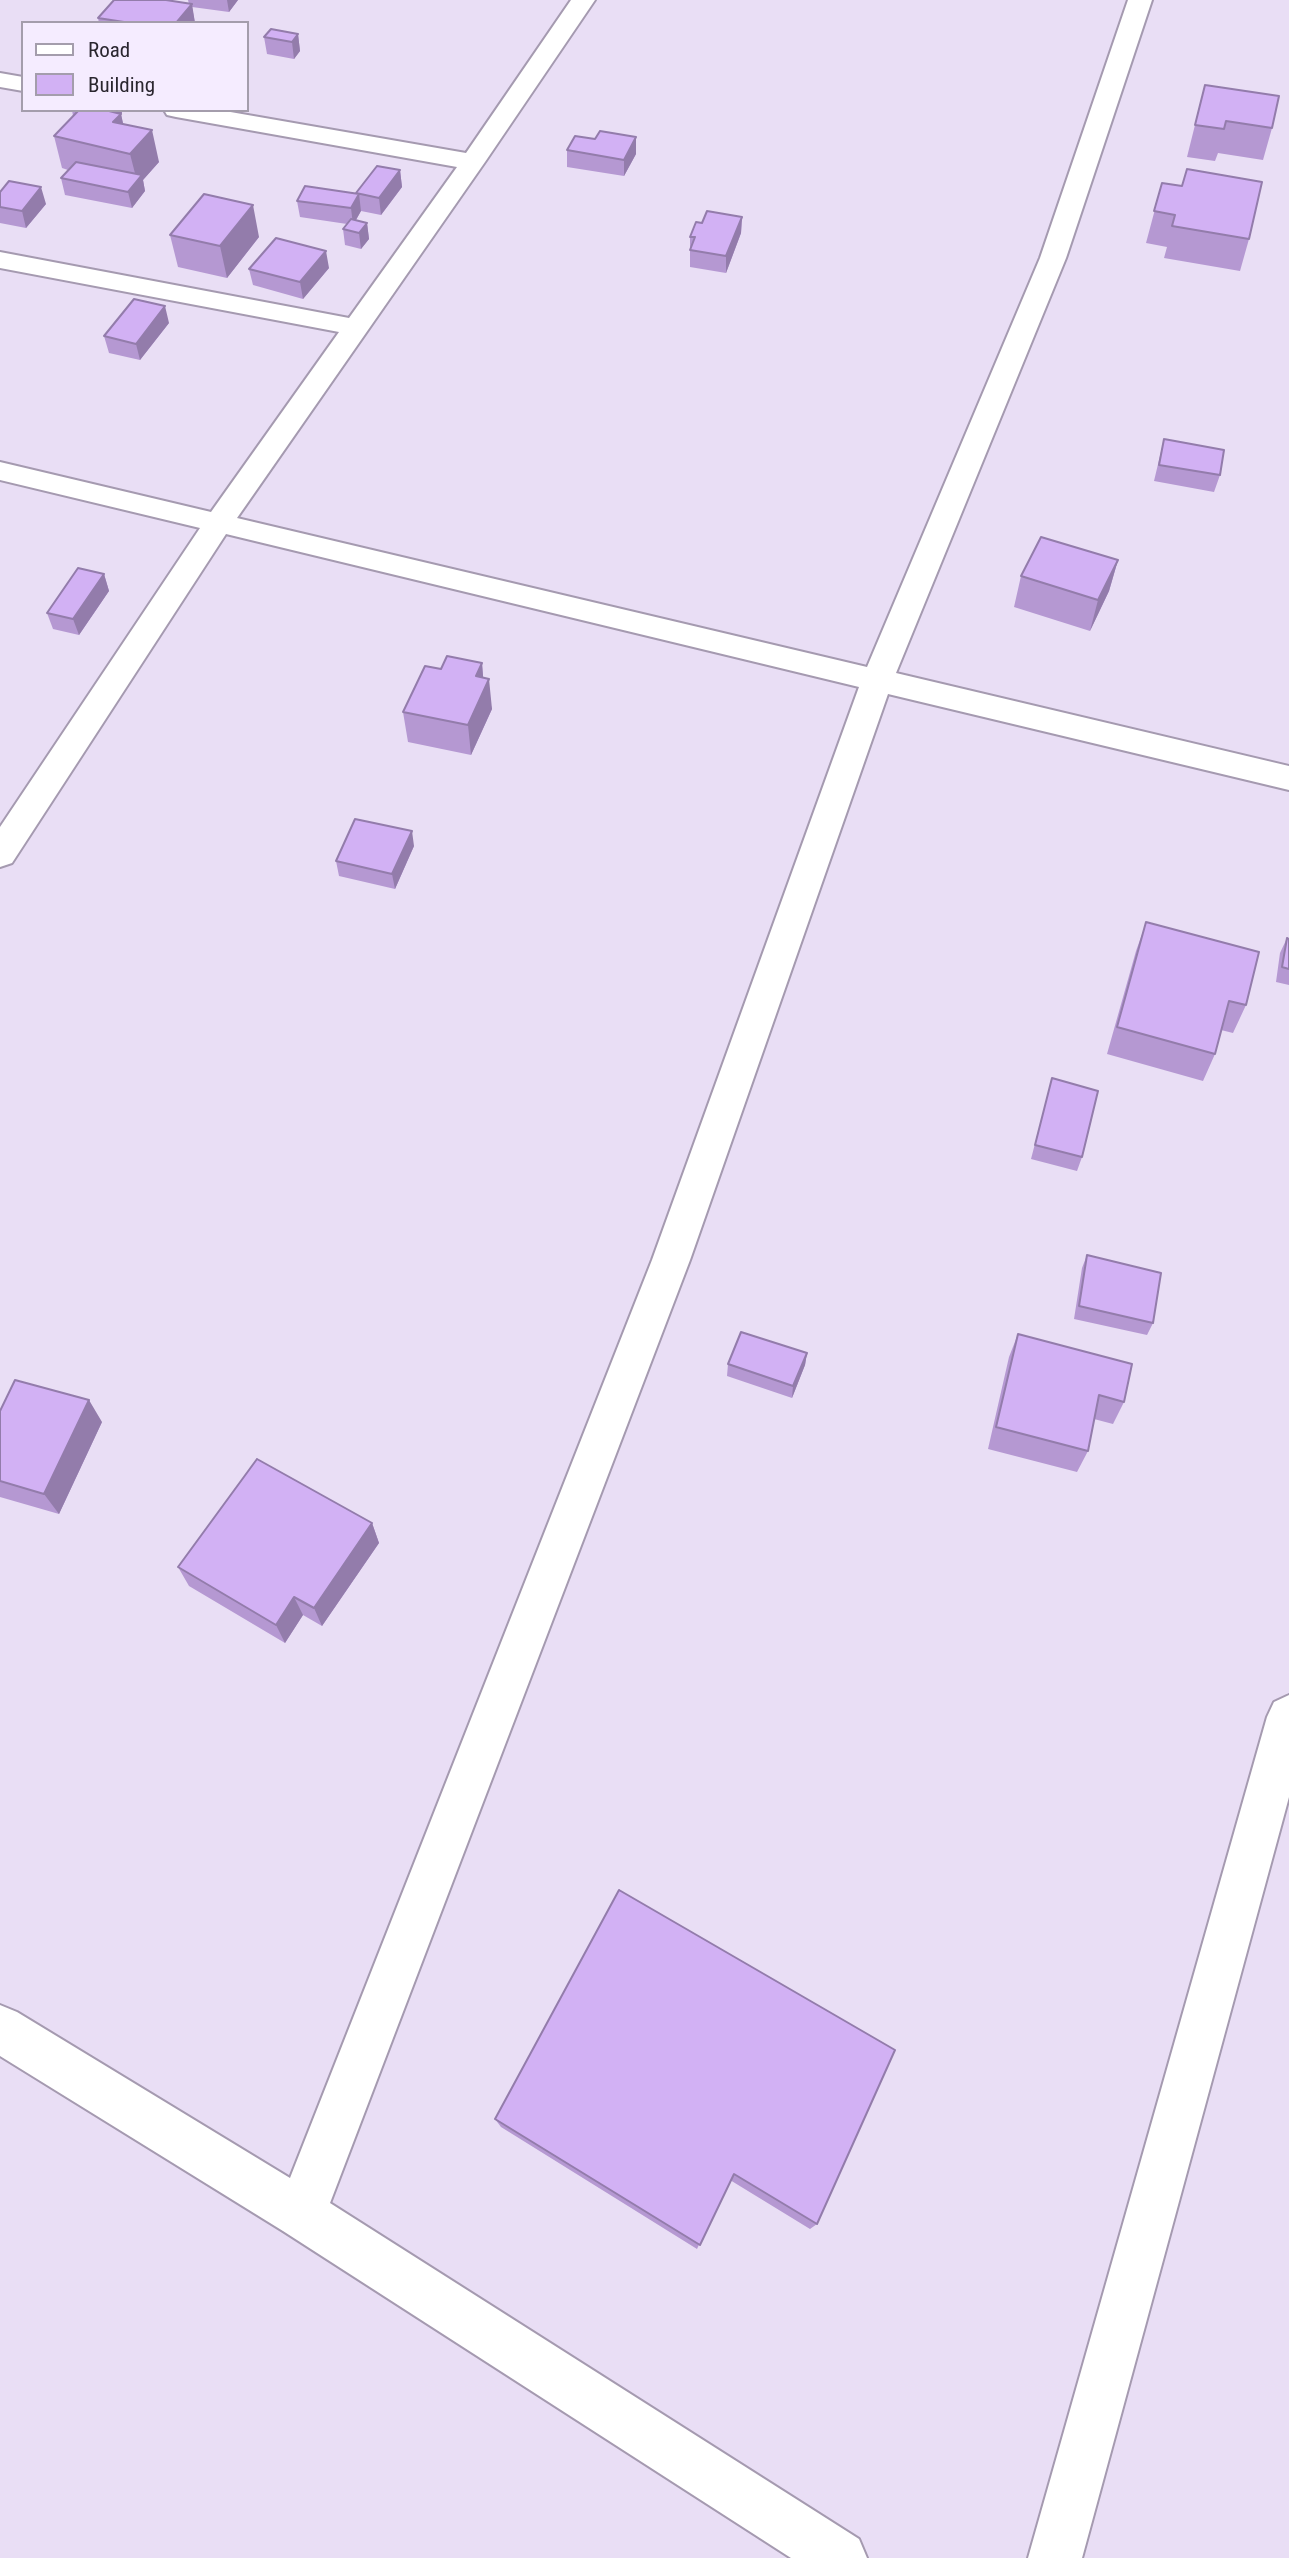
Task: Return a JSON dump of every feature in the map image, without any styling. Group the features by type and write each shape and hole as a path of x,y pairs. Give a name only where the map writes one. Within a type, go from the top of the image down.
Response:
{"street":[{"path":"0,854 217,525 473,162 583,0"},
{"path":"301,2213 671,1260 877,681 1053,258 1140,0"},
{"path":"0,80 21,84"},
{"path":"187,112 473,162"},
{"path":"0,260 355,327"},
{"path":"0,471 217,525 1289,778"},
{"path":"1055,2558 1289,1717"},
{"path":"0,2029 301,2213 840,2558"}],"building":[{"path":"114,0 166,0 192,4 178,21 118,21 98,18"},
{"path":"271,29 298,34 292,42 264,37"},
{"path":"1205,85 1279,96 1272,128 1226,121 1224,129 1195,125"},
{"path":"77,112 113,112 121,114 113,122 152,130 130,154 54,136"},
{"path":"600,131 636,137 624,160 567,150 575,136 595,139"},
{"path":"76,162 142,175 128,192 61,178"},
{"path":"377,166 400,170 379,198 356,193"},
{"path":"1187,169 1262,182 1249,239 1172,226 1175,215 1154,211 1162,183 1182,186"},
{"path":"9,181 41,187 22,211 0,207 0,192"},
{"path":"305,186 359,194 351,208 297,201"},
{"path":"204,194 253,205 220,246 170,235"},
{"path":"707,211 742,217 726,256 690,250 695,237 690,237 696,222 702,223"},
{"path":"351,219 367,223 359,233 343,229"},
{"path":"276,238 326,251 300,282 249,269"},
{"path":"134,299 165,306 136,344 104,336"},
{"path":"1164,439 1224,450 1220,475 1159,465"},
{"path":"1041,537 1118,560 1098,600 1021,576"},
{"path":"78,568 104,574 73,619 47,613"},
{"path":"447,656 482,663 476,676 489,679 468,725 403,712 425,666 441,669"},
{"path":"355,819 412,831 392,874 336,861"},
{"path":"1146,922 1259,952 1246,1005 1229,1001 1215,1054 1117,1027"},
{"path":"1287,938 1289,939 1289,969 1282,967"},
{"path":"1052,1078 1098,1091 1082,1157 1035,1145"},
{"path":"1087,1255 1161,1273 1153,1323 1079,1306"},
{"path":"741,1332 807,1353 793,1386 728,1364"},
{"path":"1018,1334 1132,1364 1124,1402 1099,1395 1088,1451 996,1427"},
{"path":"15,1380 89,1400 44,1494 0,1481 0,1411"},
{"path":"257,1459 372,1523 314,1608 294,1597 276,1625 178,1567"},
{"path":"619,1890 895,2050 817,2224 734,2174 700,2245 495,2119"}]}
